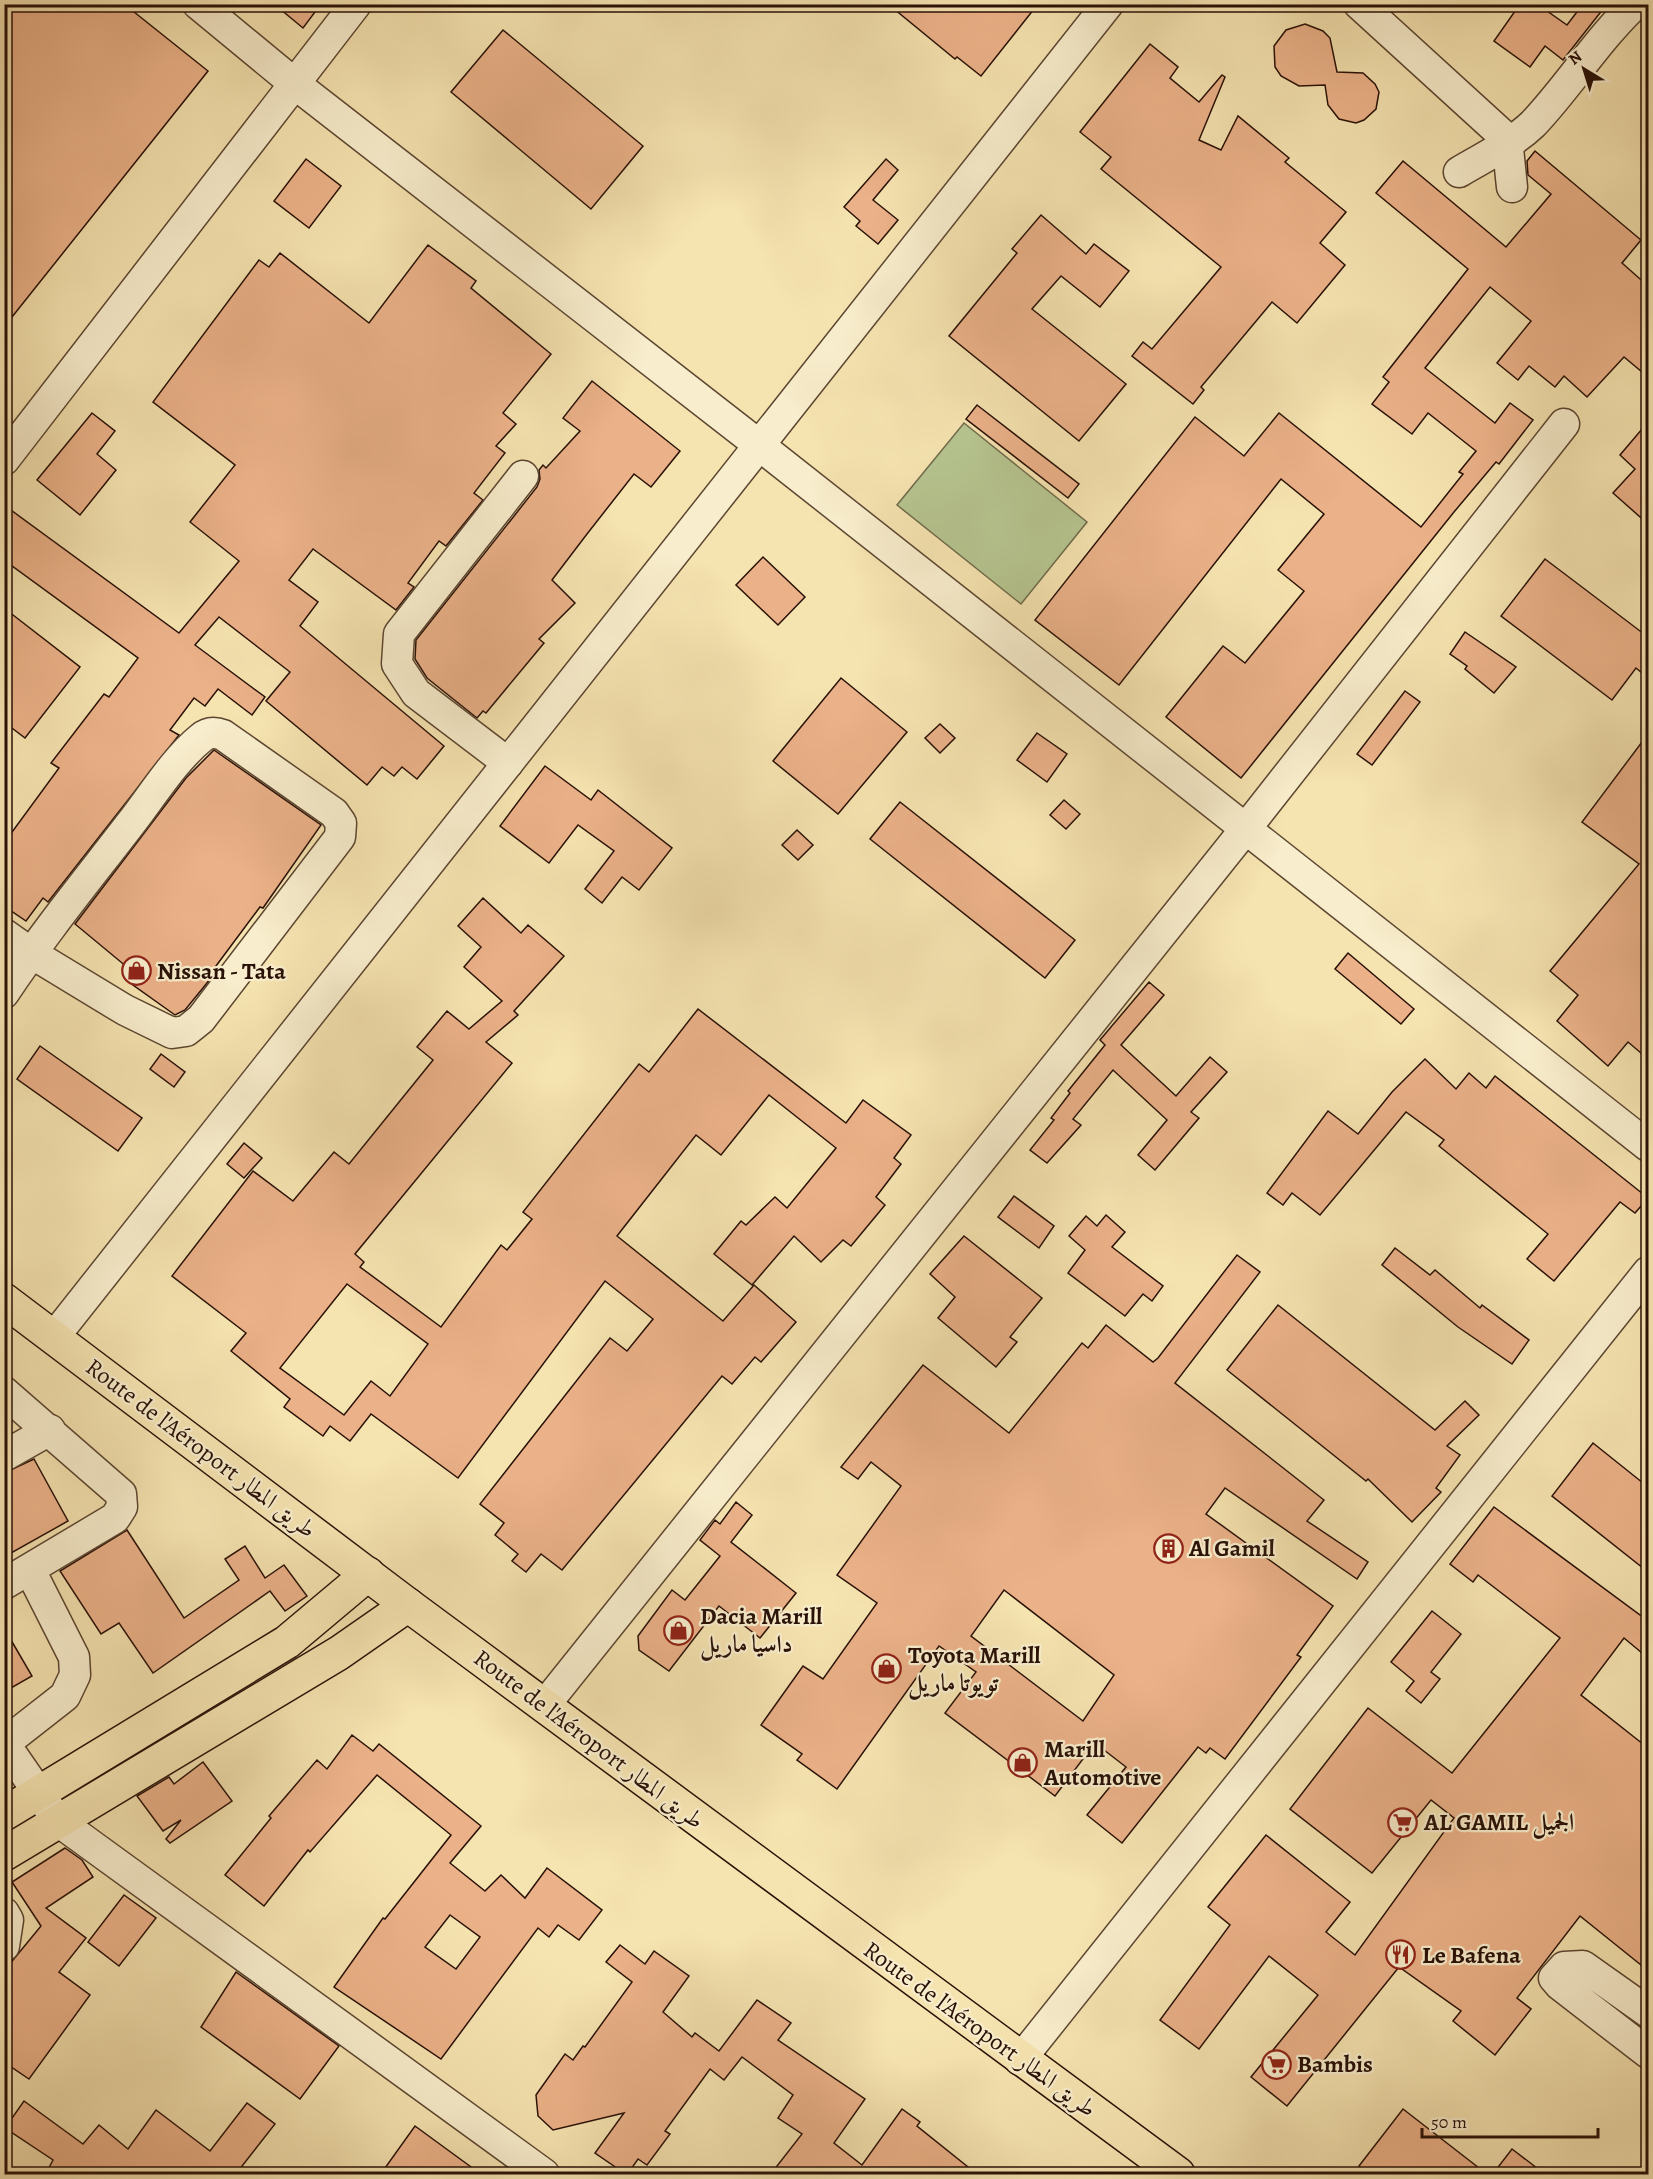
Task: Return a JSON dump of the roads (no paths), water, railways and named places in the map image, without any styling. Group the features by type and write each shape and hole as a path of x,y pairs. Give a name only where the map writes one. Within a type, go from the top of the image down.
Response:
{"main road":[{"name":"Route de l'Aéroport طريق المطار","path":"4,1300 408,1605 1168,2172"},
{"path":"4,1814 287,1642 368,1574"},
{"path":"4,1854 339,1653 408,1605"}],"street":[{"path":"198,4 295,84 1247,827 1648,1146"},
{"path":"4,459 356,4"},
{"path":"54,1337 1108,4"},
{"path":"1359,4 1508,138 1512,187"},
{"path":"1459,171 1508,144 1532,124 1614,24 1635,4"},
{"path":"544,1706 1247,827 1564,424"},
{"path":"508,763 416,693 397,664 399,633 523,476"},
{"path":"4,934 31,953 125,1010 172,1033 186,1031 201,1018 340,837 341,824 334,813 223,735 214,732 202,736 165,779 31,953 4,993"},
{"path":"1020,2060 1648,1272"},
{"path":"4,1392 121,1494 122,1507 115,1518 17,1577 74,1656 75,1675 66,1696 5,1743 38,1794 58,1821 544,2175"},
{"path":"4,1456 50,1430"},
{"path":"4,1913 8,1920 4,1946"},
{"path":"1645,2041 1560,1985 1554,1978 1564,1966 1583,1966 1648,2012"}],"place":[{"name":"Nissan - Tata","path":"136,971"},
{"name":"Al Gamil","path":"1168,1548"},
{"name":"Dacia Marill داسيا ماريل","path":"679,1630"},
{"name":"Toyota Marill تويوتا ماريل","path":"887,1669"},
{"name":"Marill Automotive","path":"1023,1763"},
{"name":"AL GAMIL الجميل","path":"1403,1822"},
{"name":"Le Bafena","path":"1401,1955"},
{"name":"Bambis","path":"1276,2064"}]}
